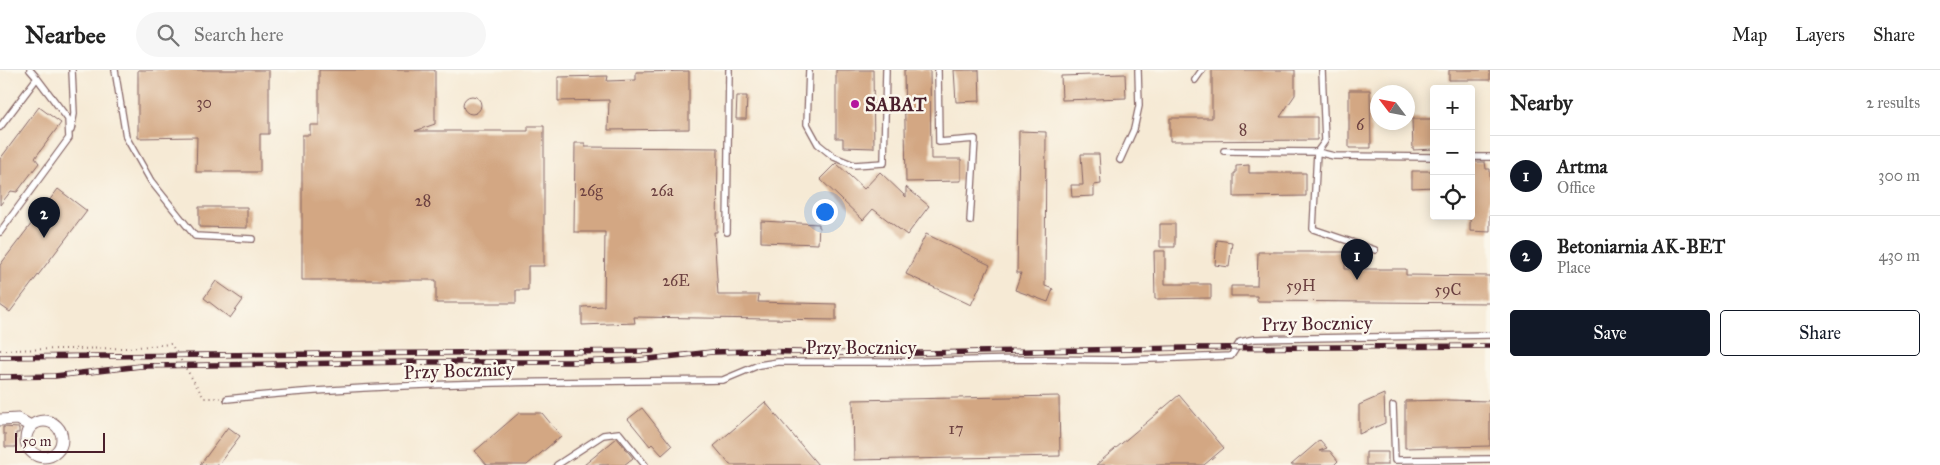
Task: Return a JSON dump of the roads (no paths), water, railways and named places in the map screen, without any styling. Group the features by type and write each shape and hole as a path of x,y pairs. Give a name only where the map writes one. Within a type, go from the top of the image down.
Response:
{"street":[{"path":"0,420 18,419 31,426"}],"lane":[{"path":"30,70 68,119 69,138"},
{"path":"0,232 69,138 74,114 72,70"},
{"path":"116,70 126,137 156,188 195,236 252,239"},
{"path":"727,232 729,70"},
{"path":"809,70 807,124 818,144 834,157 854,165 884,162 886,70"},
{"path":"938,70 939,142 975,139 970,221"},
{"path":"1120,160 1134,129 1139,106 1138,70"},
{"path":"1195,80 1202,70"},
{"path":"1322,70 1325,141 1317,152 1313,229 1375,250"},
{"path":"0,127 37,78"},
{"path":"1224,151 1317,152 1334,156 1430,156"},
{"path":"1475,157 1490,157"},
{"name":"Przy Bocznicy","path":"227,399 282,393 439,385 723,380 759,365 778,362 1027,359 1124,360 1231,356 1240,342 1254,339 1490,335"},
{"path":"1393,406 1396,460 1490,459"},
{"path":"558,465 603,434 619,433 645,465"}],"railway":[{"path":"0,377 55,376 141,366 571,362 639,360 712,352 755,351 875,354 1185,348 1490,346"},
{"path":"0,357 652,351"}],"place":[{"name":"SABAT","path":"855,104"},
{"name":"Betoniarnia AK-BET","path":"44,238"},
{"name":"Artma","path":"1357,280"}]}
